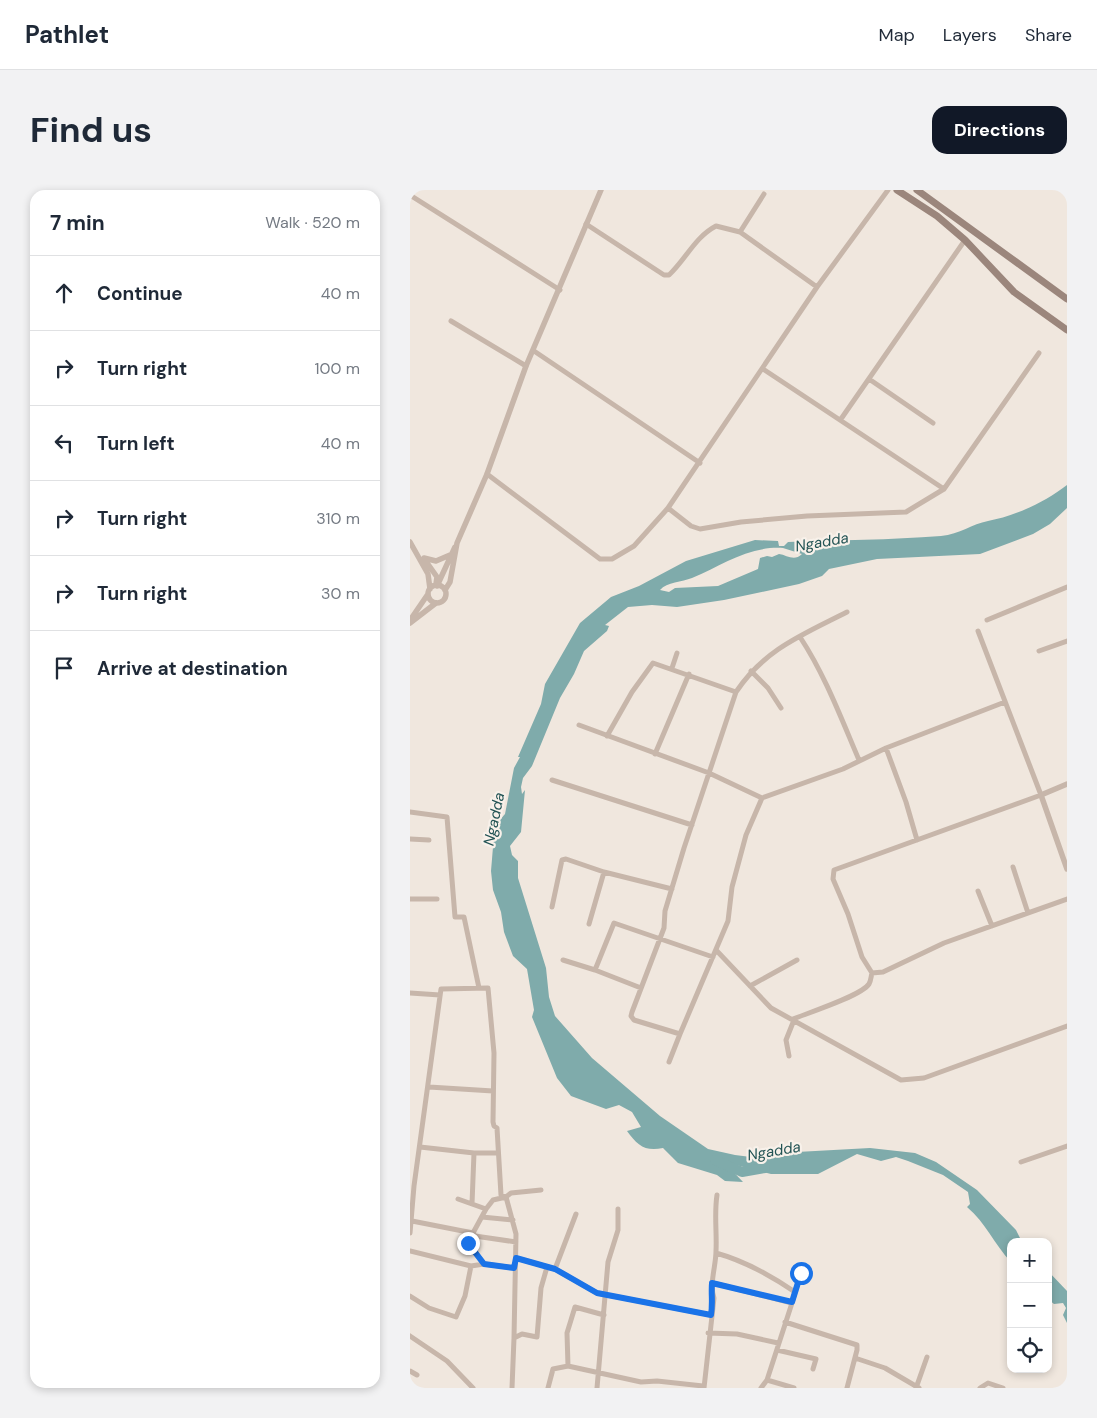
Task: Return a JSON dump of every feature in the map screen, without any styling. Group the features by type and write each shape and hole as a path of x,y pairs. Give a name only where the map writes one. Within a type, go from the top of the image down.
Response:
{"main road":[{"path":"898,190 937,216 964,240 1014,292 1067,330"},
{"path":"916,190 1067,299"}],"street":[{"path":"410,622 433,589 457,543 487,474 526,366 601,190"},
{"path":"487,474 584,549 606,560 612,559 634,546 668,508 817,287 888,190"},
{"path":"740,232 764,194"},
{"path":"410,195 560,290"},
{"path":"586,224 664,275 669,275 677,268 704,232 716,226 740,232 817,287"},
{"path":"841,419 964,240"},
{"path":"451,321 526,366"},
{"path":"534,351 700,463"},
{"path":"668,508 691,526 700,529 710,529 740,522 807,516 906,512 944,489 1038,353"},
{"path":"763,369 944,489"},
{"path":"869,379 933,423"},
{"path":"410,542 428,574 433,589"},
{"path":"410,622 444,599 445,590 450,582 457,543"},
{"path":"416,552 423,557 436,561 450,555"},
{"path":"423,557 437,578 431,600 436,603"},
{"path":"987,620 1067,587"},
{"path":"433,589 445,590"},
{"path":"680,1034 640,1022 631,1016 660,937 672,889 736,692 751,671 772,652 847,612"},
{"path":"978,631 1041,795 1067,869"},
{"path":"800,637 812,655 837,705 859,760"},
{"path":"1039,651 1067,641"},
{"path":"672,668 677,653"},
{"path":"607,736 632,692 653,662 736,692"},
{"path":"751,671 768,688 781,708"},
{"path":"655,754 689,674"},
{"path":"579,725 709,773 762,798 842,769 886,748 1004,702"},
{"path":"886,748 906,802 917,840"},
{"path":"552,780 692,825"},
{"path":"789,1056 786,1040 794,1019 864,989 869,984 872,973 862,957 848,914 832,879 834,870 1067,784"},
{"path":"668,1062 728,921 732,887 746,835 762,798"},
{"path":"410,812 447,817 455,917 464,917 479,988"},
{"path":"410,840 429,840"},
{"path":"552,907 562,860 566,859 604,872 672,889"},
{"path":"1012,867 1028,913"},
{"path":"589,924 604,872"},
{"path":"978,891 992,926"},
{"path":"410,899 437,899"},
{"path":"872,973 883,972 944,943 1067,899"},
{"path":"594,970 614,923 660,937 713,957"},
{"path":"716,950 771,1008 794,1019 853,1055 901,1080 924,1078 1067,1026"},
{"path":"564,960 641,988"},
{"path":"750,986 797,960"},
{"path":"410,1233 412,1186 429,1087 441,989 488,988 490,991 492,1118 494,1126 497,1128 501,1195 506,1197 513,1220 516,1242 512,1388"},
{"path":"410,993 440,995"},
{"path":"429,1087 493,1091"},
{"path":"1021,1162 1067,1146"},
{"path":"420,1147 474,1153 498,1153"},
{"path":"472,1204 474,1153"},
{"path":"484,1264 468,1243 486,1209 493,1200 506,1197 511,1193 541,1190"},
{"path":"548,1388 553,1369 568,1366 641,1382 656,1381 704,1387 708,1333 714,1298 712,1283 716,1253 714,1211 717,1195"},
{"path":"458,1199 486,1209"},
{"path":"597,1388 608,1262 618,1230 618,1209"},
{"path":"555,1269 576,1214"},
{"path":"482,1217 513,1220"},
{"path":"412,1221 474,1233 474,1236 516,1242"},
{"path":"410,1252 470,1266 484,1264 514,1268"},
{"path":"716,1253 759,1269 795,1292"},
{"path":"516,1258 555,1269 588,1288 606,1294 711,1315"},
{"path":"410,1296 429,1308 456,1317 465,1296 470,1266"},
{"path":"514,1338 522,1334 537,1337 541,1288 547,1267"},
{"path":"761,1388 767,1380 801,1273"},
{"path":"712,1283 792,1302"},
{"path":"568,1366 566,1341 575,1307 604,1315"},
{"path":"785,1322 857,1344 847,1388"},
{"path":"708,1333 737,1334 778,1343"},
{"path":"410,1336 447,1361 473,1388"},
{"path":"777,1350 816,1360 813,1369"},
{"path":"855,1358 885,1368 917,1388 927,1357"},
{"path":"410,1371 417,1375"},
{"path":"767,1380 794,1388"},
{"path":"980,1388 984,1383 1003,1388"}],"water":[{"path":"1067,485 1067,508 1050,524 1033,534 980,554 877,559 829,569 822,576 799,584 724,600 677,607 652,605 628,607 605,625 609,626 607,631 584,651 574,674 560,698 532,766 523,778 522,794 525,790 521,832 510,846 512,855 518,861 518,878 546,968 549,997 555,1016 592,1058 660,1116 708,1149 735,1155 759,1158 780,1157 797,1152 870,1148 915,1153 936,1162 977,1190 1016,1230 1020,1238 1007,1238 1007,1257 980,1220 967,1207 970,1204 968,1192 943,1175 896,1157 881,1161 857,1154 818,1174 771,1174 724,1162 743,1182 725,1181 717,1175 678,1163 663,1148 651,1149 638,1144 627,1131 641,1127 632,1112 619,1105 606,1109 571,1096 557,1078 532,1017 534,1010 527,969 513,956 504,932 501,912 493,890 491,871 494,835 498,822 505,814 514,768 541,704 545,684 580,623 611,597 639,586 686,561 755,540 778,541 779,546 784,546 788,542 941,536 1019,512 1039,503","holes":["783,548 802,554 796,558 779,554 760,558 758,569 718,586 675,588 669,592 660,590 667,585 692,578 736,557 758,550"]},
{"path":"1052,1275 1067,1291 1067,1323 1063,1315 1066,1308 1063,1303 1054,1304 1052,1302"}],"waterway":[{"name":"Ngadda","path":"715,1160 742,1172 765,1168"}],"route":[{"path":"468,1243 484,1264 514,1268 516,1258 527,1260 555,1269 597,1293 711,1315 714,1298 712,1283 792,1302 801,1273"}]}
